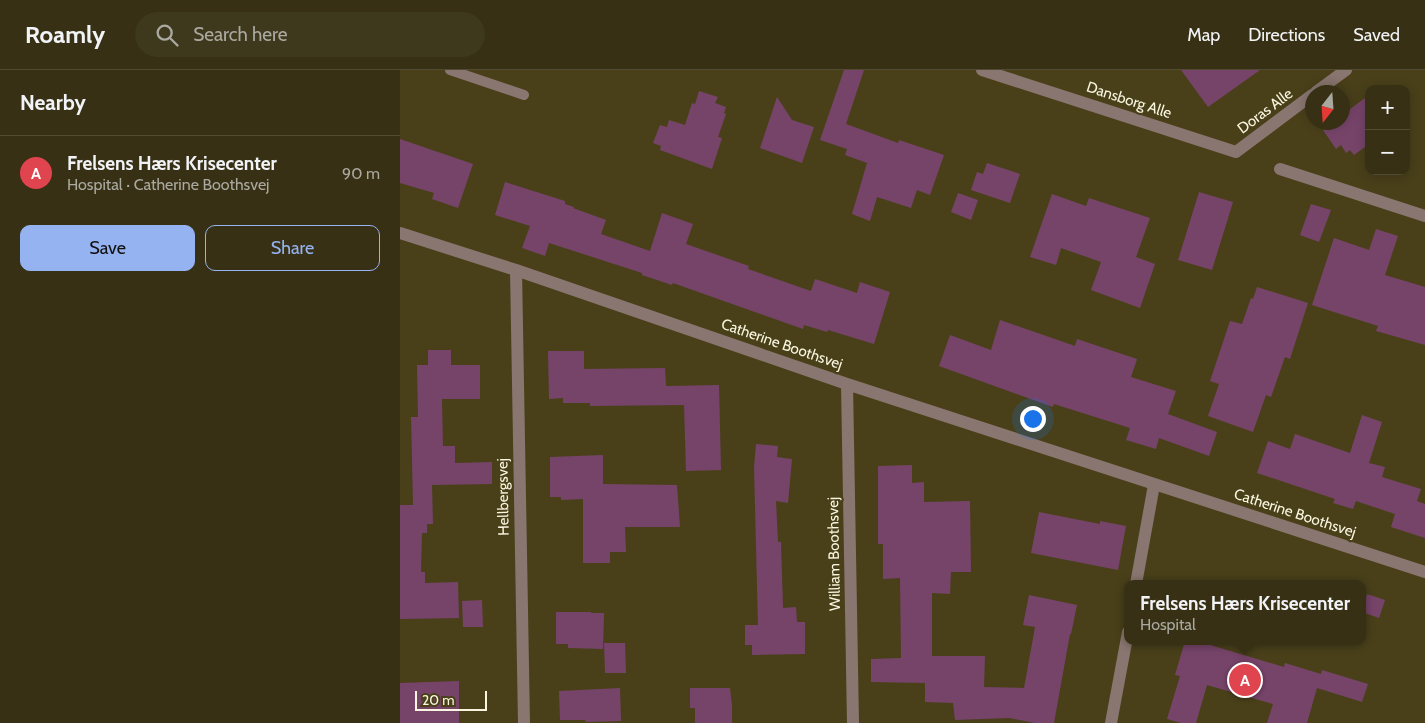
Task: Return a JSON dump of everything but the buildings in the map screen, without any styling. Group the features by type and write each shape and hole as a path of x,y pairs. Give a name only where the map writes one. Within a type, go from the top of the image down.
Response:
{"street":[{"name":"Dansborg Alle","path":"982,70 1236,152"},
{"name":"Doras Alle","path":"1326,85 1346,70"},
{"name":"Doras Alle","path":"1236,152 1305,100"},
{"path":"1280,169 1425,216"},
{"name":"Catherine Boothsvej","path":"400,233 516,270 847,384 1425,572"},
{"name":"Hellbergsvej","path":"516,270 524,723"},
{"name":"William Boothsvej","path":"847,384 853,723"},
{"path":"1137,580 1154,485"},
{"path":"1111,723 1126,645"}],"lane":[{"path":"450,70 524,94"}],"place":[{"name":"Frelsens Hærs Krisecenter","path":"1245,680"}]}
